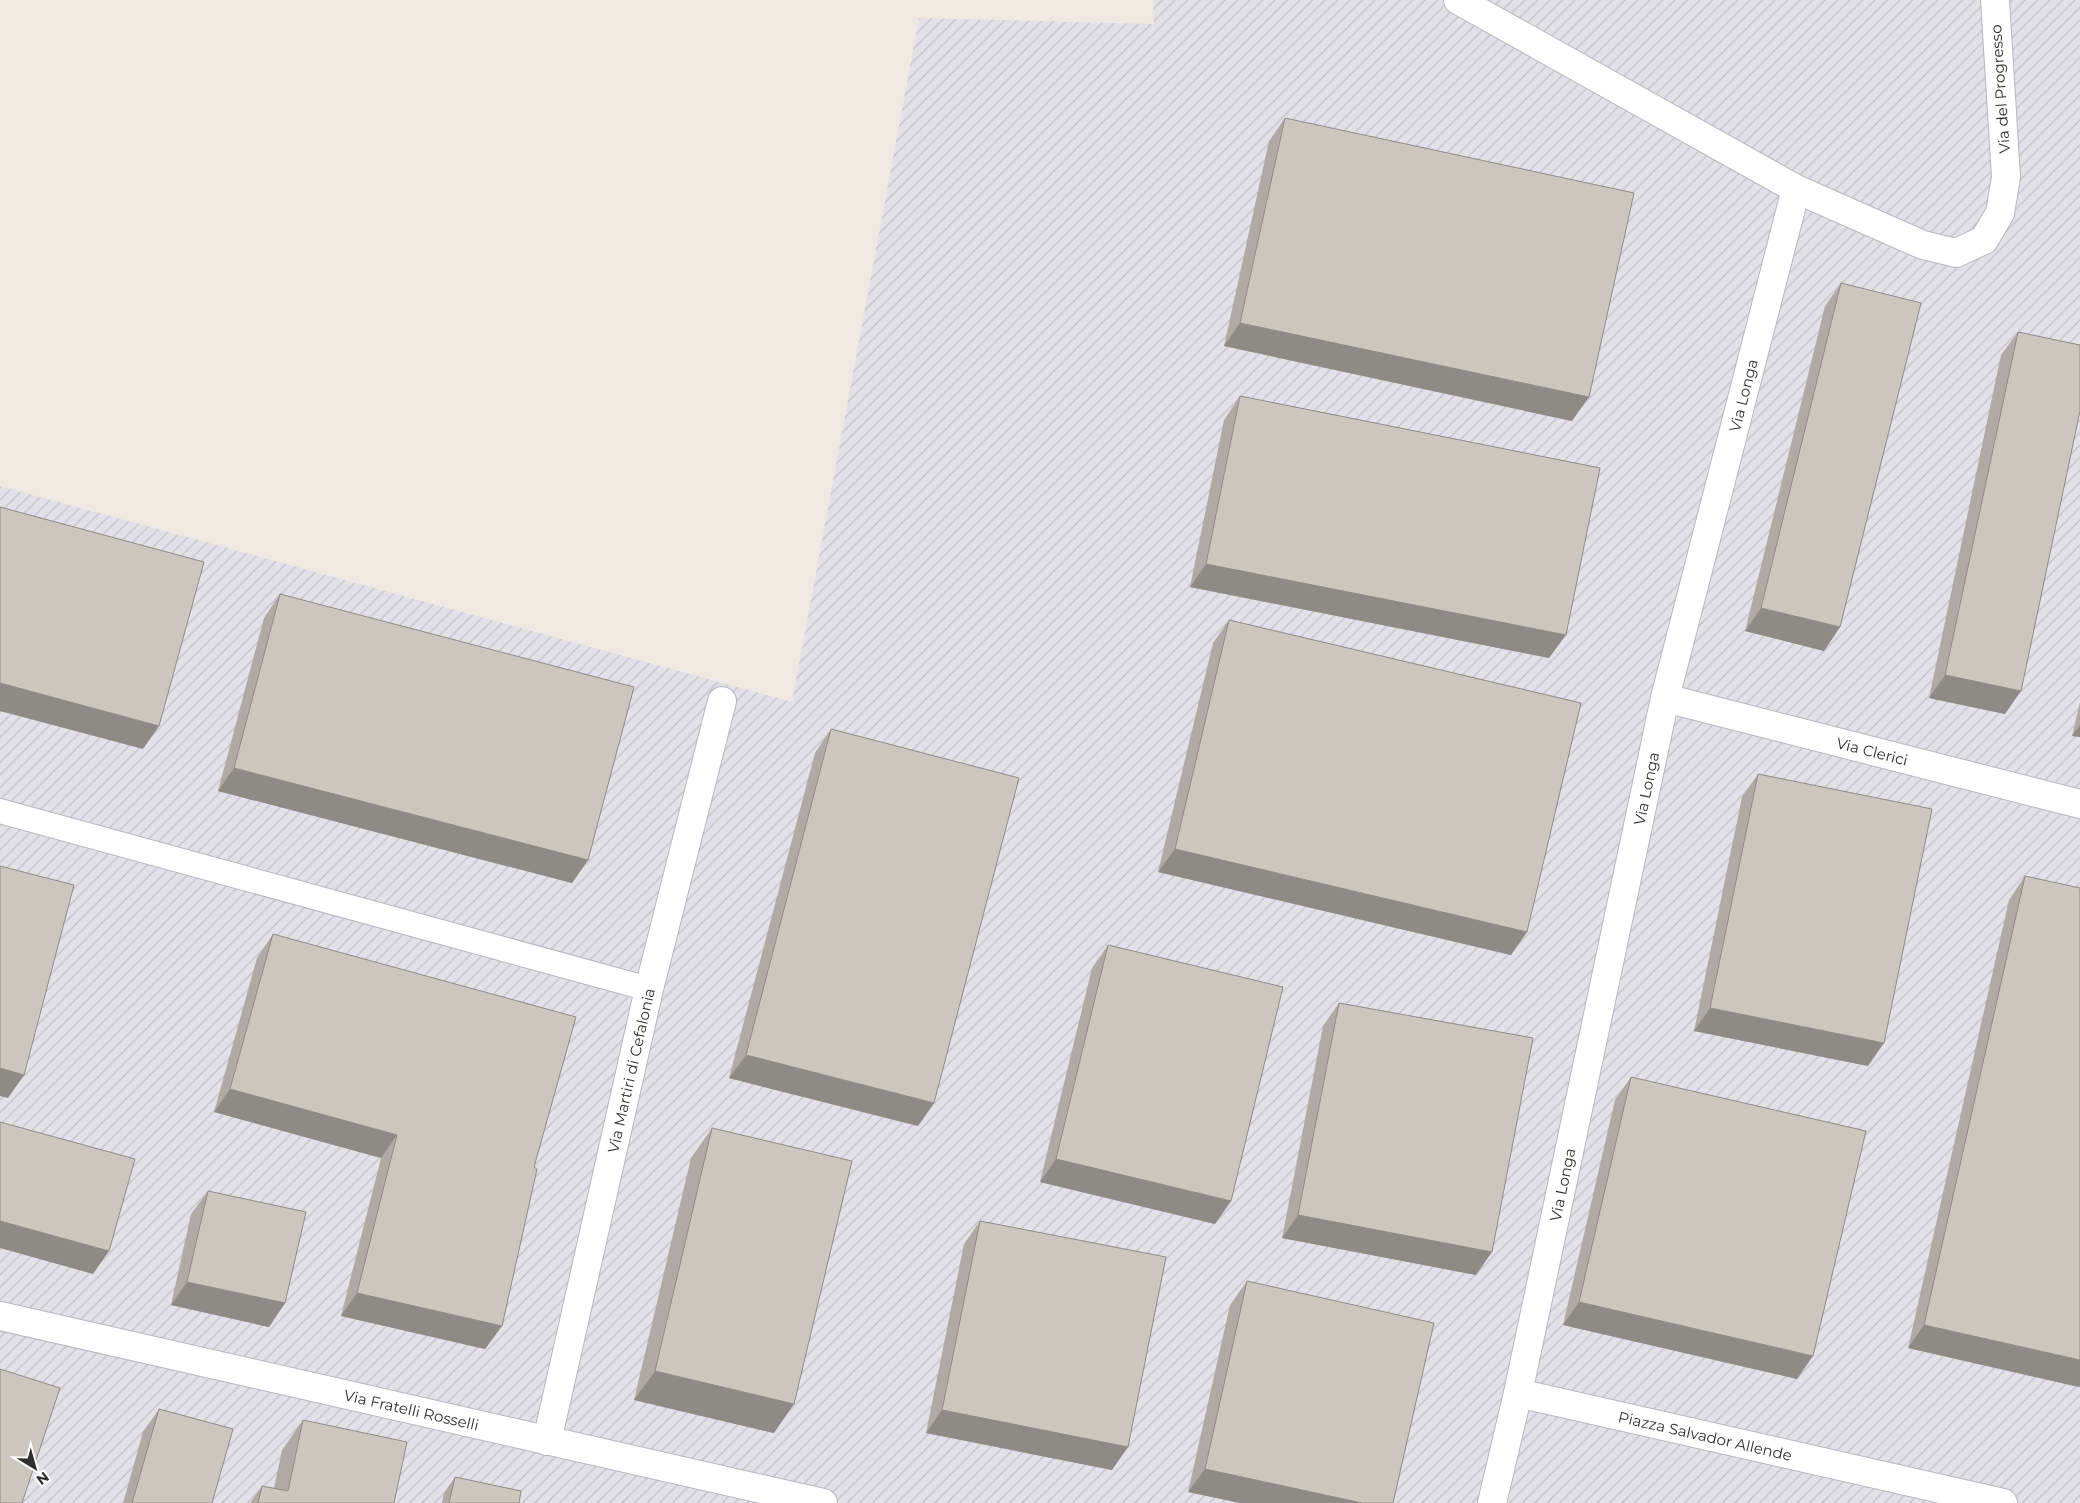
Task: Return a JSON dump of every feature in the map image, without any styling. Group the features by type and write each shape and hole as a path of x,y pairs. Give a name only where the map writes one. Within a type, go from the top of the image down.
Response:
{"street":[{"name":"Via del Progresso","path":"1458,0 1796,189 1923,245 1956,253 1984,240 2000,213 2006,177 1995,0"},
{"name":"Via Longa","path":"1518,1393 1665,698 1796,189"},
{"name":"Via Clerici","path":"1665,698 2080,804"},
{"name":"Via Martiri di Cefalonia","path":"547,1441 649,989 722,701"},
{"name":"Via Fratelli Rosselli","path":"0,1316 823,1503"},
{"path":"1492,1503 1518,1393"},
{"name":"Piazza Salvador Allende","path":"1518,1393 2003,1503"}],"lane":[{"path":"0,811 649,989"}],"shaded area":[{"path":"1153,0 2080,0 2080,1503 0,1503 0,486 792,702 919,18 1154,24"}],"building":[{"path":"1285,118 1634,193 1589,397 1240,323"},
{"path":"1841,283 1921,303 1840,627 1761,608"},
{"path":"2018,332 2080,345 2080,411 2021,691 1945,675"},
{"path":"1240,396 1600,468 1566,635 1206,564"},
{"path":"0,507 204,562 159,726 0,683"},
{"path":"280,594 634,687 588,860 234,768"},
{"path":"1229,620 1581,703 1527,932 1175,849"},
{"path":"831,729 1019,778 934,1103 746,1055"},
{"path":"1758,774 1932,809 1884,1043 1710,1008"},
{"path":"0,866 74,885 24,1075 0,1068"},
{"path":"2025,876 2080,888 2080,1360 1924,1325"},
{"path":"273,934 576,1017 534,1167 537,1169 502,1326 357,1293 397,1135 230,1089"},
{"path":"1108,945 1283,987 1231,1201 1056,1159"},
{"path":"1339,1003 1533,1038 1492,1252 1298,1215"},
{"path":"1631,1077 1866,1131 1813,1356 1579,1302"},
{"path":"0,1122 135,1159 109,1251 0,1221"},
{"path":"712,1128 852,1161 794,1404 655,1371"},
{"path":"208,1191 306,1212 285,1303 187,1282"},
{"path":"980,1221 1166,1257 1128,1447 942,1410"},
{"path":"1247,1281 1434,1323 1393,1503 1362,1503 1205,1469"},
{"path":"0,1369 60,1388 22,1503 0,1503"},
{"path":"159,1409 233,1429 212,1503 132,1503"},
{"path":"303,1420 407,1442 394,1503 258,1503 262,1486 288,1491"},
{"path":"455,1477 521,1491 519,1503 449,1503"}]}
